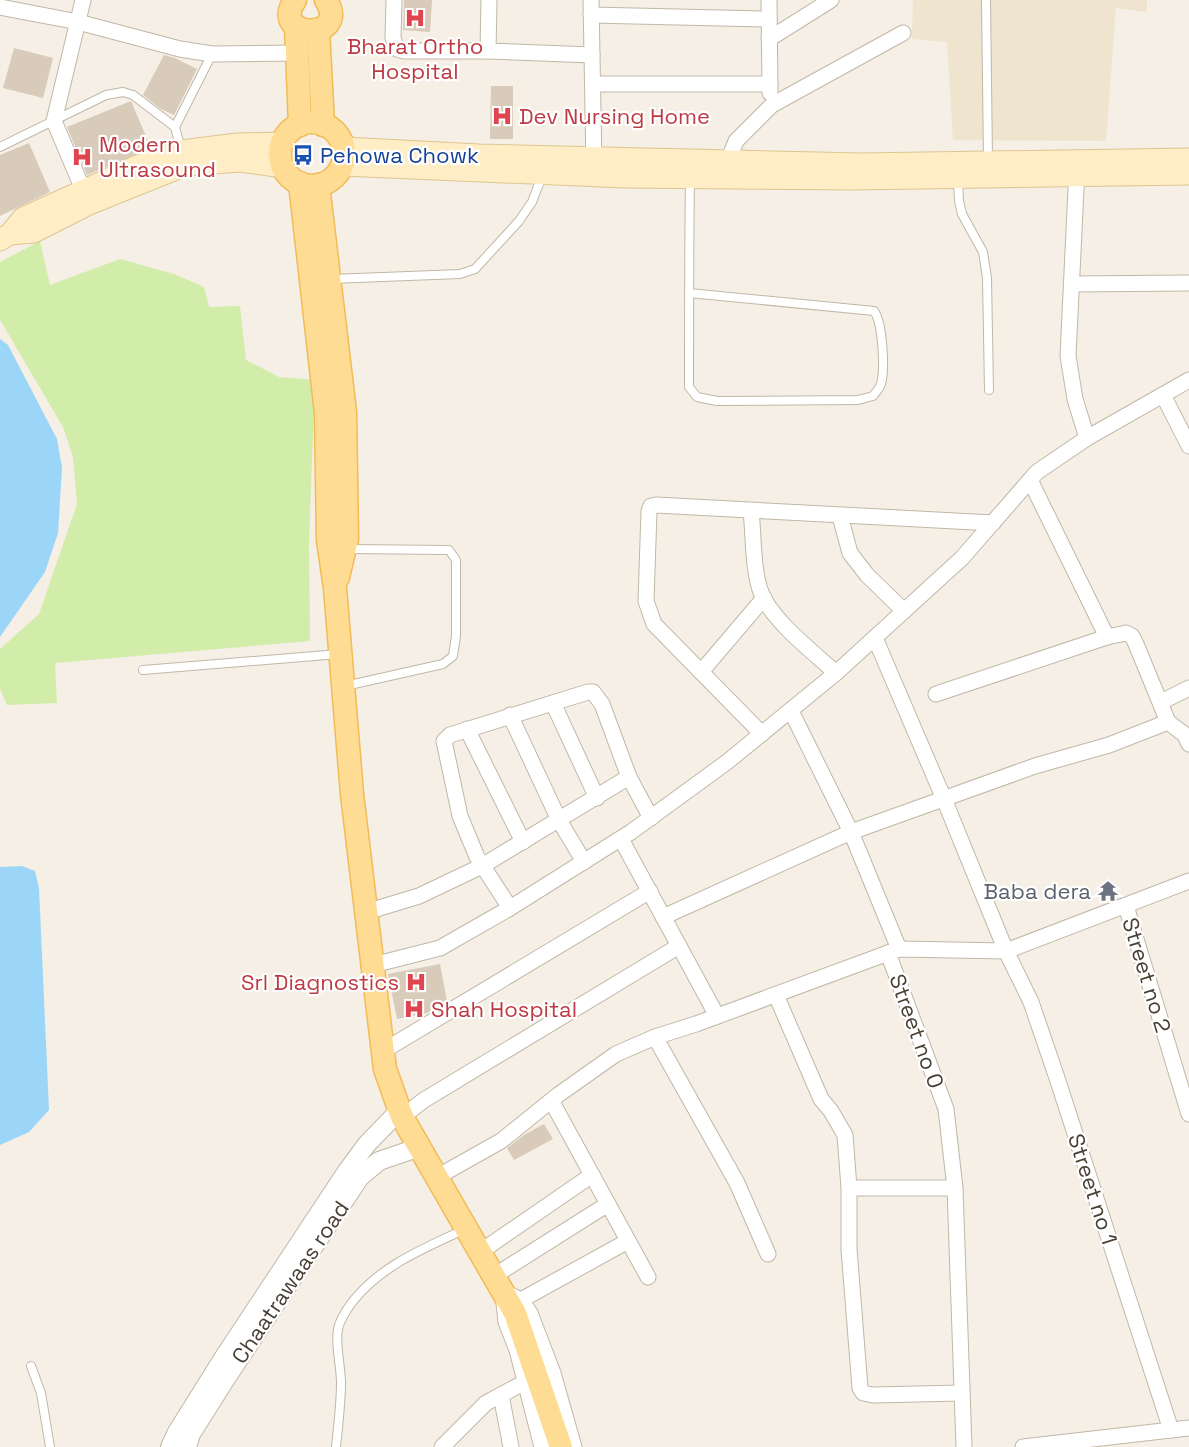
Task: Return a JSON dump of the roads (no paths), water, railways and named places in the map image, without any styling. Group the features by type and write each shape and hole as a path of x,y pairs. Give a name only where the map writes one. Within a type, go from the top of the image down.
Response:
{"main road":[{"path":"295,0 290,12 323,14"},
{"path":"300,125 297,53 323,14"},
{"path":"323,14 323,125"},
{"path":"317,123 330,128 339,136 343,157 339,172 329,181 309,184 294,180 280,160 280,149 286,136 300,125 317,123"},
{"path":"5,237 23,218 86,197 135,167 184,158 237,144 283,143"},
{"path":"343,157 479,155 594,167 958,177 1189,159"},
{"path":"343,157 543,173 594,167"},
{"path":"184,158 240,161 284,167"},
{"path":"691,169 728,161 861,164 988,162 1189,174"},
{"path":"309,184 331,370 345,412 347,539 335,588"},
{"path":"331,370 326,413 328,540 335,588 352,794 385,1069 401,1113 480,1252 506,1289 561,1447"}],"street":[{"path":"83,0 54,121 86,197"},
{"path":"394,0 393,38 397,49 404,51 592,55"},
{"path":"488,51 489,0"},
{"path":"769,0 768,39 772,105"},
{"path":"768,39 831,0"},
{"path":"0,7 78,22 180,50 212,54 297,53"},
{"path":"594,167 591,8 769,19"},
{"path":"728,161 736,141 772,105 903,33"},
{"path":"593,84 770,84"},
{"path":"1077,168 1068,356 1075,399 1087,438"},
{"path":"1072,284 1189,282"},
{"path":"373,965 440,948 510,908 651,818 762,734 836,673 962,558 1037,472 1087,438 1189,380"},
{"path":"1163,395 1189,446"},
{"path":"1030,480 1107,636"},
{"path":"762,734 654,624 646,601 651,506 993,523"},
{"path":"752,511 757,575 764,598 782,622 836,673"},
{"path":"840,516 850,553 867,575 904,611"},
{"path":"701,672 764,598"},
{"path":"936,694 1107,636 1126,633 1132,636 1168,722 1185,735 1189,744"},
{"name":"Street no 1","path":"875,638 945,799 1006,951 1030,1002 1057,1078 1171,1430"},
{"path":"1161,702 1189,688"},
{"path":"510,908 477,857 460,816 444,741 450,735 510,715 593,692 598,696 629,777 651,818"},
{"path":"553,703 597,798"},
{"name":"Street no 0","path":"791,711 851,832 894,951 946,1109 955,1188 964,1447"},
{"path":"510,715 559,820 584,862"},
{"path":"663,917 851,832 1035,766 1109,745 1168,722"},
{"path":"467,729 523,842"},
{"path":"366,912 419,896 482,866 629,777"},
{"path":"621,839 717,1016"},
{"path":"437,1177 501,1141 558,1095 616,1054 655,1037 894,951 1006,951 1189,881"},
{"path":"383,1051 650,891"},
{"name":"Street no 2","path":"1126,906 1189,1114"},
{"path":"170,1447 224,1358 346,1170 367,1144 401,1113 679,946"},
{"path":"776,995 821,1099 845,1135 849,1188 849,1249 860,1388 863,1393 873,1395 961,1393"},
{"path":"655,1037 737,1183 768,1254"},
{"path":"552,1102 648,1277"},
{"name":"Chaatrawaas road","path":"187,1447 191,1434 227,1377 360,1177 379,1161 420,1147"},
{"path":"480,1252 592,1175"},
{"path":"849,1188 955,1188"},
{"path":"506,1289 608,1204"},
{"path":"506,1289 628,1241"},
{"path":"506,1289 506,1322 517,1350 542,1447"},
{"path":"506,1289 530,1313 553,1373 574,1447"},
{"path":"442,1447 486,1403 525,1382"},
{"path":"501,1395 511,1447"},
{"path":"1023,1447 1189,1428"}],"lane":[{"path":"988,162 986,0 991,0"},
{"path":"176,127 212,54"},
{"path":"0,147 106,95 123,92 133,94 176,127 184,158"},
{"path":"689,292 874,311 879,318 883,335 881,384 873,396 858,400 717,400 697,397 689,387 689,292 691,169"},
{"path":"320,279 460,274 475,269 519,221 532,202 543,173"},
{"path":"958,177 962,214 983,252 987,278 989,390"},
{"path":"344,549 449,550 456,560 456,625 453,656 443,664 344,687"},
{"path":"143,670 341,654"},
{"path":"336,1447 341,1383 337,1338 338,1326 347,1309 369,1282 384,1270 407,1256 467,1229"},
{"path":"31,1366 41,1393 50,1447"}],"water":[{"path":"0,339 8,345 57,439 62,468 58,533 45,572 0,637"},
{"path":"22,866 35,871 39,888 49,1110 29,1132 0,1145 0,867"}],"place":[{"name":"Bharat Ortho Hospital","path":"415,18"},
{"name":"Dev Nursing Home","path":"502,116"},
{"name":"Pehowa Chowk","path":"303,155"},
{"name":"Modern Ultrasound","path":"82,157"},
{"name":"Baba dera","path":"1108,891"},
{"name":"Srl Diagnostics","path":"416,982"},
{"name":"Shah Hospital","path":"414,1009"}]}
